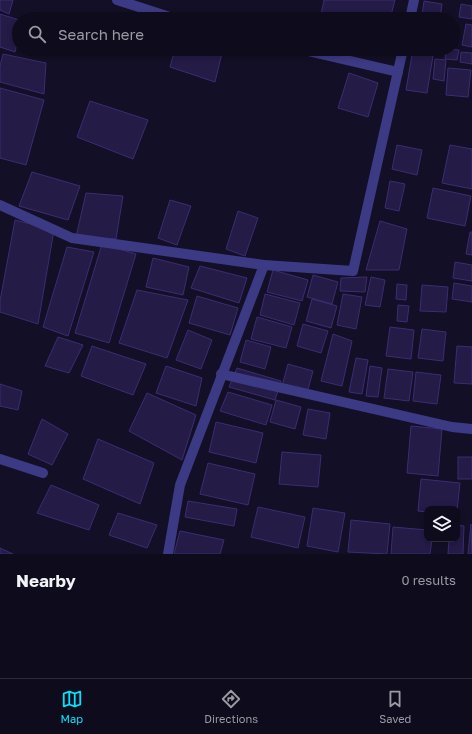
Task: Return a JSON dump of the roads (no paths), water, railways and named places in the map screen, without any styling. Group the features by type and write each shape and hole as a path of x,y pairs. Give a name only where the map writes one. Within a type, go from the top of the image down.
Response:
{"street":[{"path":"117,0 154,12"},
{"path":"411,12 414,0"},
{"path":"329,56 398,72"},
{"path":"0,205 72,238 264,265 354,271 401,56"},
{"path":"168,554 180,485 221,374 264,265"},
{"path":"221,374 452,427 472,429"},
{"path":"0,459 43,473"}]}
